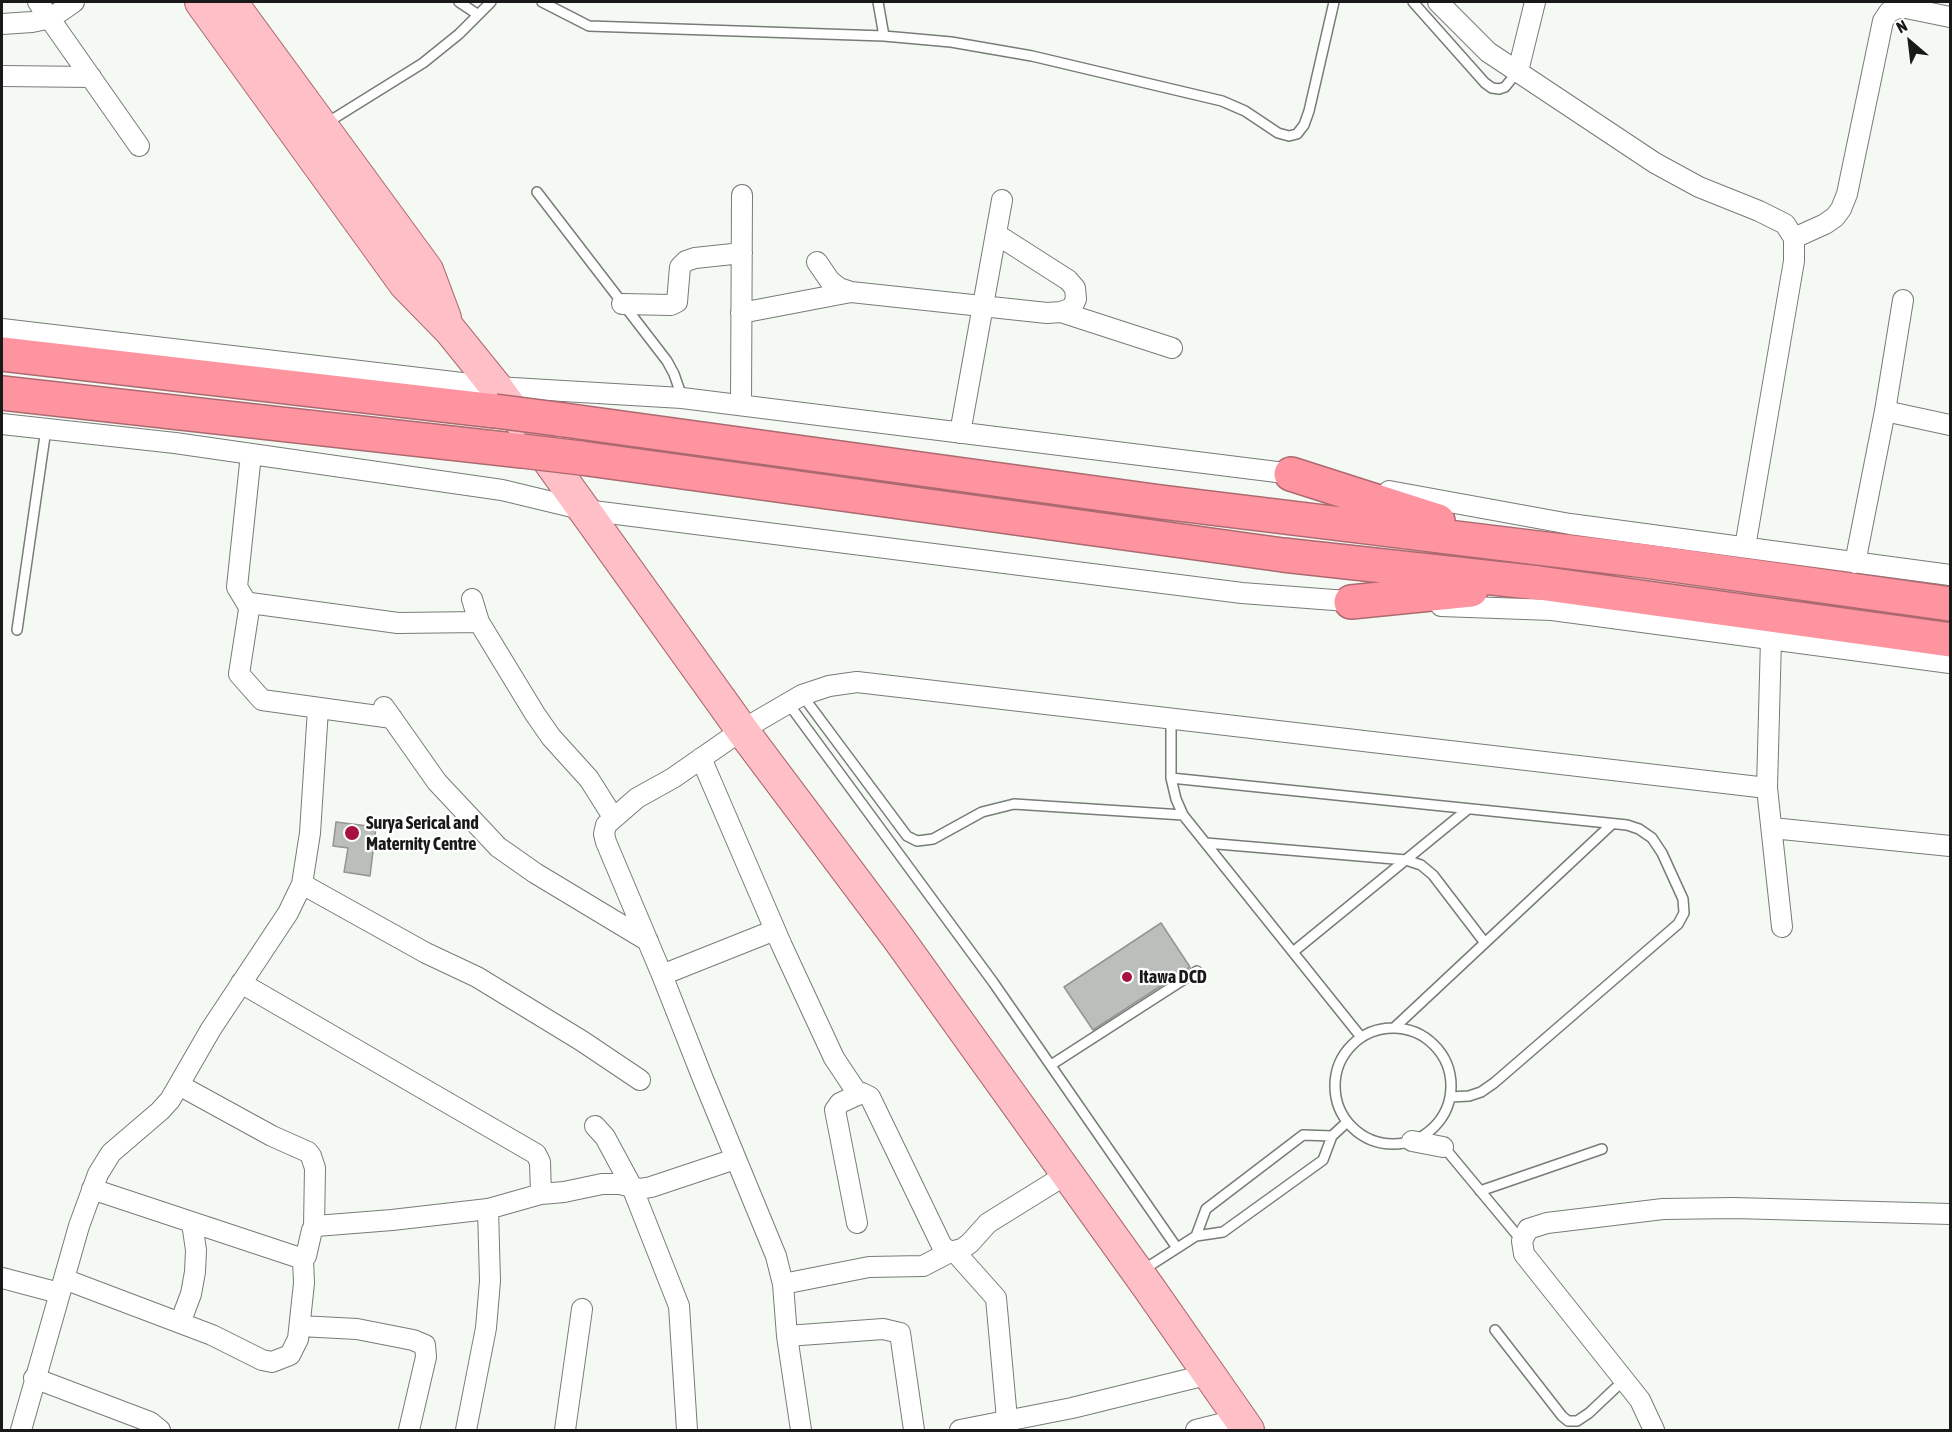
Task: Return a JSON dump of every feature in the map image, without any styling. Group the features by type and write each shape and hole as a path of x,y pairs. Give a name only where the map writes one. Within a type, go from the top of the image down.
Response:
{"highway":[{"path":"2,354 495,399 557,419 1161,502 1645,561 1950,604"},
{"path":"2,393 580,458 1283,555 1539,583 1950,640"},
{"path":"1291,474 1510,545"},
{"path":"1351,602 1539,583"}],"main road":[{"path":"201,2 405,284 450,330 495,399 585,510 742,730 898,938 1139,1274 1244,1425"},
{"path":"231,2 427,270 450,330"}],"street":[{"path":"38,2 139,146"},
{"path":"2,24 51,18 74,2"},
{"path":"1437,2 1488,52 1516,74 1655,163 1699,188 1759,211 1785,224 1794,238 1794,261 1745,547"},
{"path":"1516,74 1535,2"},
{"path":"1794,238 1835,217 1847,194 1883,21 1889,12 1898,8 1906,8 1950,17"},
{"path":"2,76 92,77"},
{"path":"741,405 742,195"},
{"path":"960,433 1002,200"},
{"path":"817,262 830,281 839,288 851,292 1047,313 1062,312 1072,308 1076,299 1075,288 1068,280 996,234"},
{"path":"622,304 671,305 676,302 680,267 686,261 742,253"},
{"path":"741,313 851,292"},
{"path":"1855,563 1885,411 1903,300"},
{"path":"1062,312 1172,348"},
{"path":"2,329 495,399 682,398 1291,474 1570,524 1950,575"},
{"path":"1885,411 1950,425"},
{"path":"2,424 175,443 502,490 585,510 1230,592 1351,602 1552,610 1950,663"},
{"path":"249,608 237,587 251,454"},
{"path":"472,599 479,622 535,714 589,779 613,818"},
{"path":"479,622 398,623 250,603 239,674 262,700 318,708 388,712 437,782 498,847 552,884 648,941"},
{"path":"1771,639 1767,788 1782,927"},
{"path":"801,1431 787,1336 783,1284 776,1257 606,843 604,830 613,818 637,798 673,778 742,730 795,699 829,686 856,682 1767,788"},
{"path":"21,1431 34,1378 92,1189 111,1153 160,1111 179,1085 241,983 282,922 302,884 310,833 318,708"},
{"path":"701,758 775,930 834,1058 858,1094"},
{"path":"1772,828 1950,846"},
{"path":"302,884 426,953 477,977 582,1041 640,1080"},
{"path":"662,975 775,930"},
{"path":"241,983 536,1154 540,1162 541,1194"},
{"path":"2,1278 61,1286 180,1323 212,1335 262,1360 272,1362 291,1354 298,1339 300,1326 304,1283 303,1259 306,1256 314,1227 315,1168 311,1156 308,1152 272,1136 179,1085"},
{"path":"857,1223 835,1110 840,1103 858,1094 866,1094 870,1097 942,1246 952,1252 996,1298 1007,1426"},
{"path":"595,1126 605,1137 632,1187 679,1306 687,1431"},
{"path":"1412,1141 1443,1147"},
{"path":"314,1227 322,1224 392,1220 488,1209 541,1194 602,1184 640,1189 735,1158"},
{"path":"783,1284 868,1267 923,1266 970,1243 988,1223 1067,1174"},
{"path":"92,1189 303,1259"},
{"path":"1654,1431 1640,1400 1524,1254 1522,1241 1528,1228 1547,1223 1663,1209 1734,1208 1950,1214"},
{"path":"466,1431 486,1328 490,1281 488,1209"},
{"path":"180,1323 191,1294 195,1272 196,1250 192,1223"},
{"path":"565,1431 582,1309"},
{"path":"300,1326 357,1329 413,1340 425,1346 426,1357 409,1431"},
{"path":"787,1336 883,1329 900,1333 914,1431"},
{"path":"960,1431 1007,1426 1210,1374"},
{"path":"34,1378 150,1422 160,1431"},
{"path":"1196,1431 1244,1425"}],"lane":[{"path":"459,2 477,14"},
{"path":"322,126 423,63 459,34 491,2"},
{"path":"542,2 589,26 884,36 951,42 1032,56 1222,101 1245,111 1278,133 1289,136 1297,134 1304,125 1309,111 1334,2"},
{"path":"878,2 884,36"},
{"path":"1413,2 1492,88 1505,87 1516,74"},
{"path":"537,192 667,361 682,398"},
{"path":"17,630 46,429"},
{"path":"795,699 908,836 917,841 933,839 982,812 1014,804 1183,815"},
{"path":"795,699 1178,1248"},
{"path":"1171,717 1171,778 1183,815 1361,1037"},
{"path":"1171,778 1612,824 1640,829 1652,838 1662,853 1683,899 1684,913 1678,924 1494,1083 1481,1092 1468,1096 1450,1097"},
{"path":"1293,952 1468,809"},
{"path":"1394,1028 1612,824"},
{"path":"1206,843 1406,860 1421,865 1433,875 1485,943"},
{"path":"1051,1065 1197,971"},
{"path":"1394,1028 1414,1031 1431,1042 1444,1057 1451,1076 1450,1097 1443,1115 1430,1131 1412,1141 1392,1144 1372,1140 1346,1123 1336,1098 1335,1081 1339,1064 1348,1049 1361,1037 1377,1030 1394,1028"},
{"path":"1139,1274 1196,1236 1223,1232 1323,1160 1332,1136 1346,1123"},
{"path":"1430,1131 1522,1241"},
{"path":"1196,1236 1206,1209 1304,1136 1332,1136"},
{"path":"1480,1191 1602,1149"},
{"path":"1495,1330 1568,1421 1577,1420 1589,1413 1624,1380"}],"building":[{"path":"336,822 376,827 370,876 344,872 348,848 333,846"},
{"name":"Itawa DCD","path":"1161,923 1190,967 1093,1030 1064,987"}],"place":[{"name":"Surya Serical and Maternity Centre","path":"352,833"},
{"name":"Itawa DCD","path":"1127,977"}]}
